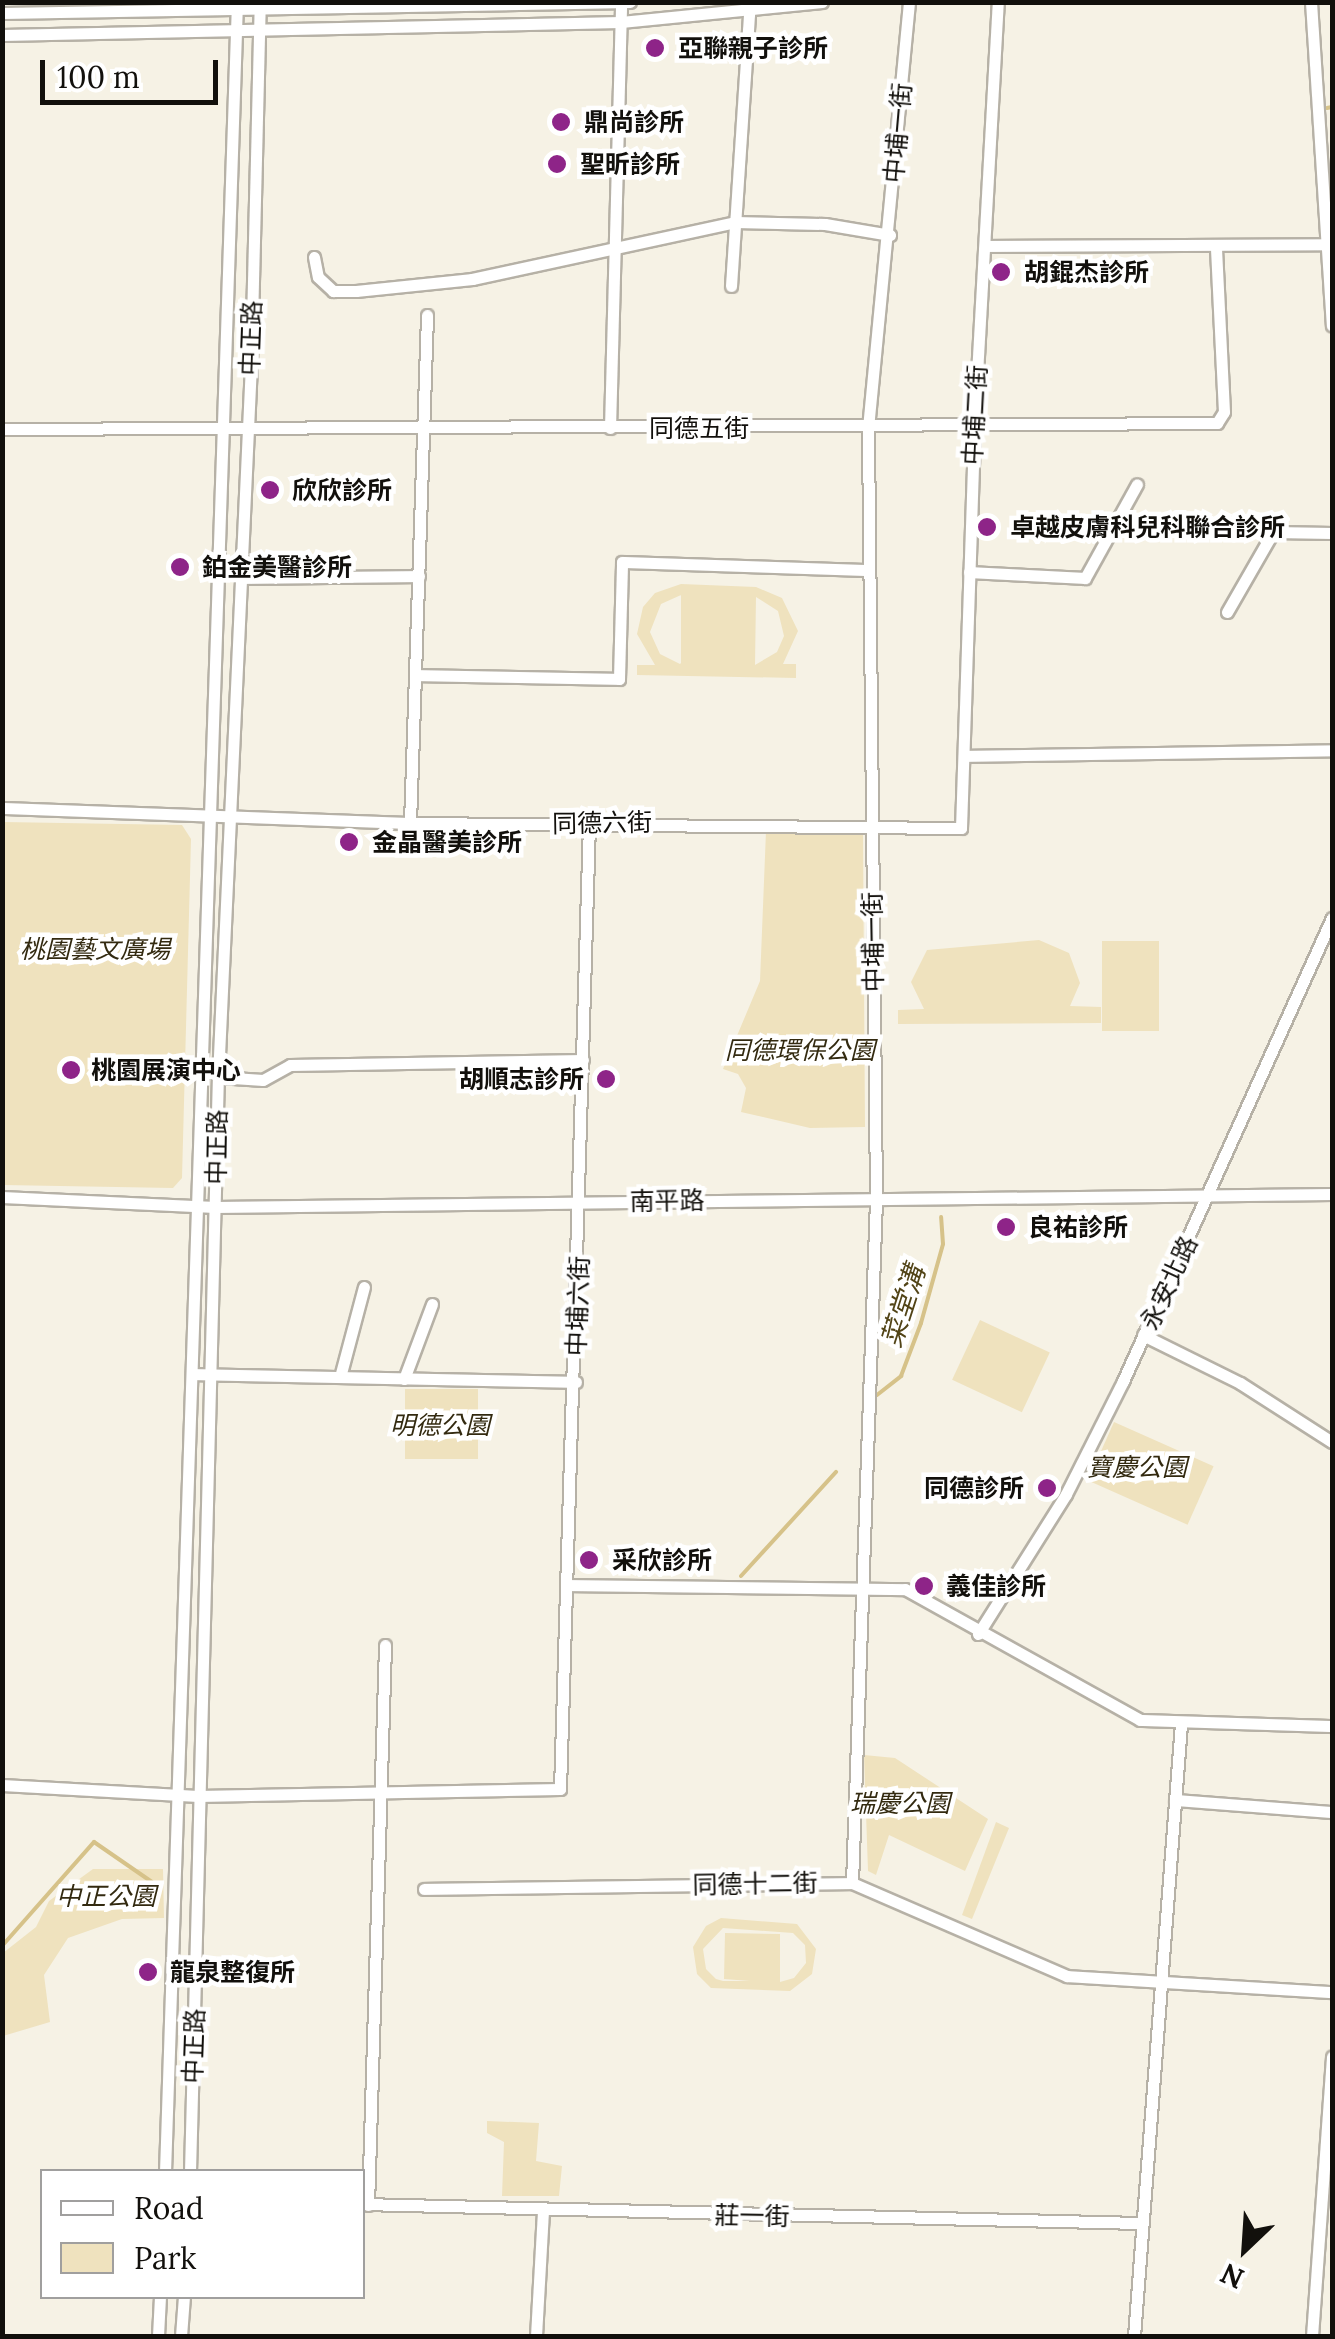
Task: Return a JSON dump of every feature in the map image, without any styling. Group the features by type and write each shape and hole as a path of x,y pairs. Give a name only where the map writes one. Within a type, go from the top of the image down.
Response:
{"street":[{"path":"2,13 630,2"},
{"path":"2,35 622,22 822,2"},
{"name":"中埔一街","path":"852,1882 876,1198 868,428 890,235 909,2"},
{"name":"中埔二街","path":"962,828 974,428 998,2"},
{"path":"1311,2 1332,325"},
{"path":"610,428 621,3"},
{"name":"中正路","path":"165,2169 238,6"},
{"name":"中正路","path":"190,2169 218,1076 242,578 260,6"},
{"path":"731,286 748,12"},
{"path":"314,258 318,277 332,291 472,279 734,222 825,224 890,235"},
{"path":"985,246 1326,244"},
{"name":"同德五街","path":"2,429 974,428 1217,423 1224,412 1216,246"},
{"path":"410,823 428,429 427,315"},
{"path":"969,572 1085,578 1137,484"},
{"path":"1227,612 1273,532 1332,533"},
{"path":"416,675 619,679 622,562 868,570"},
{"path":"242,578 420,576"},
{"path":"964,756 1332,750"},
{"name":"同德六街","path":"2,808 410,823 962,828"},
{"name":"中埔六街","path":"383,1791 560,1789 576,1382 589,822"},
{"name":"永安北路","path":"978,1634 1066,1494 1211,1194 1332,918"},
{"path":"218,1076 263,1080 290,1065 583,1060"},
{"name":"南平路","path":"2,1197 196,1202 215,1207 1332,1194"},
{"path":"340,1378 364,1287"},
{"path":"404,1379 432,1304"},
{"path":"1144,1335 1240,1383 1332,1442"},
{"path":"194,1374 576,1382"},
{"path":"569,1585 905,1590 978,1634 1140,1720 1332,1726"},
{"path":"366,2204 385,1645"},
{"path":"1134,2336 1181,1724"},
{"path":"2,1785 198,1796 383,1791"},
{"path":"1175,1800 1332,1812"},
{"name":"同德十二街","path":"424,1889 852,1882 1068,1976 1162,1981"},
{"path":"1162,1981 1332,1992"},
{"path":"1312,2336 1332,2058"},
{"name":"莊一街","path":"366,2204 542,2212 1142,2222"},
{"path":"536,2336 542,2212"},
{"path":"158,2336 160,2299"},
{"path":"181,2336 184,2299"}],"green space":[{"path":"681,584 756,587 782,598 798,631 783,664 796,664 796,678 637,675 637,665 655,665 637,634 643,607 655,593","holes":["681,595 681,663 680,664 660,654 650,632 661,604","756,597 778,611 784,636 777,652 755,665"]},
{"name":"桃園藝文廣場","path":"3,822 182,825 191,839 182,1178 173,1188 3,1185"},
{"name":"同德環保公園","path":"766,831 863,833 865,1127 810,1128 741,1112 746,1088 738,1074 723,1069 760,981"},
{"path":"1039,940 1069,953 1080,983 1070,1006 1101,1007 1101,1023 898,1024 898,1010 924,1009 911,982 927,950"},
{"path":"1102,941 1159,941 1159,1031 1102,1031"},
{"path":"980,1320 1050,1353 1022,1412 952,1380"},
{"name":"明德公園","path":"405,1389 478,1389 478,1459 405,1459"},
{"name":"寶慶公園","path":"1114,1422 1214,1466 1188,1525 1088,1480"},
{"name":"瑞慶公園","path":"864,1755 895,1758 988,1819 965,1871 889,1835 876,1875 868,1871"},
{"name":"瑞慶公園","path":"996,1822 1009,1828 972,1919 962,1915"},
{"name":"中正公園","path":"93,1869 163,1869 164,1918 122,1919 68,1938 44,1975 50,2022 3,2036 3,1953 36,1927 49,1901"},
{"path":"721,1918 797,1924 816,1949 812,1974 790,1991 711,1988 697,1974 693,1947 706,1926","holes":["723,1928 793,1933 805,1945 806,1963 794,1978 780,1982 780,1934 725,1933 724,1979 750,1981 723,1981 706,1969 703,1949"]},
{"path":"487,2121 539,2123 536,2161 562,2166 559,2196 502,2196 504,2142 487,2133"}],"waterway":[{"name":"菜堂溝","path":"1327,108 1332,107"},
{"name":"菜堂溝","path":"877,1395 901,1376 921,1323 943,1244 941,1217"},
{"name":"菜堂溝","path":"741,1576 836,1472"},
{"name":"菜堂溝","path":"2,1946 94,1842 152,1882"}],"place":[{"name":"亞聯親子診所","path":"655,48"},
{"name":"鼎尚診所","path":"561,122"},
{"name":"聖昕診所","path":"557,164"},
{"name":"胡錕杰診所","path":"1001,272"},
{"name":"欣欣診所","path":"270,490"},
{"name":"卓越皮膚科兒科聯合診所","path":"987,527"},
{"name":"鉑金美醫診所","path":"180,567"},
{"name":"金晶醫美診所","path":"349,842"},
{"name":"桃園展演中心","path":"71,1070"},
{"name":"胡順志診所","path":"606,1079"},
{"name":"良祐診所","path":"1006,1227"},
{"name":"同德診所","path":"1047,1488"},
{"name":"采欣診所","path":"589,1560"},
{"name":"義佳診所","path":"924,1586"},
{"name":"龍泉整復所","path":"148,1972"}]}
